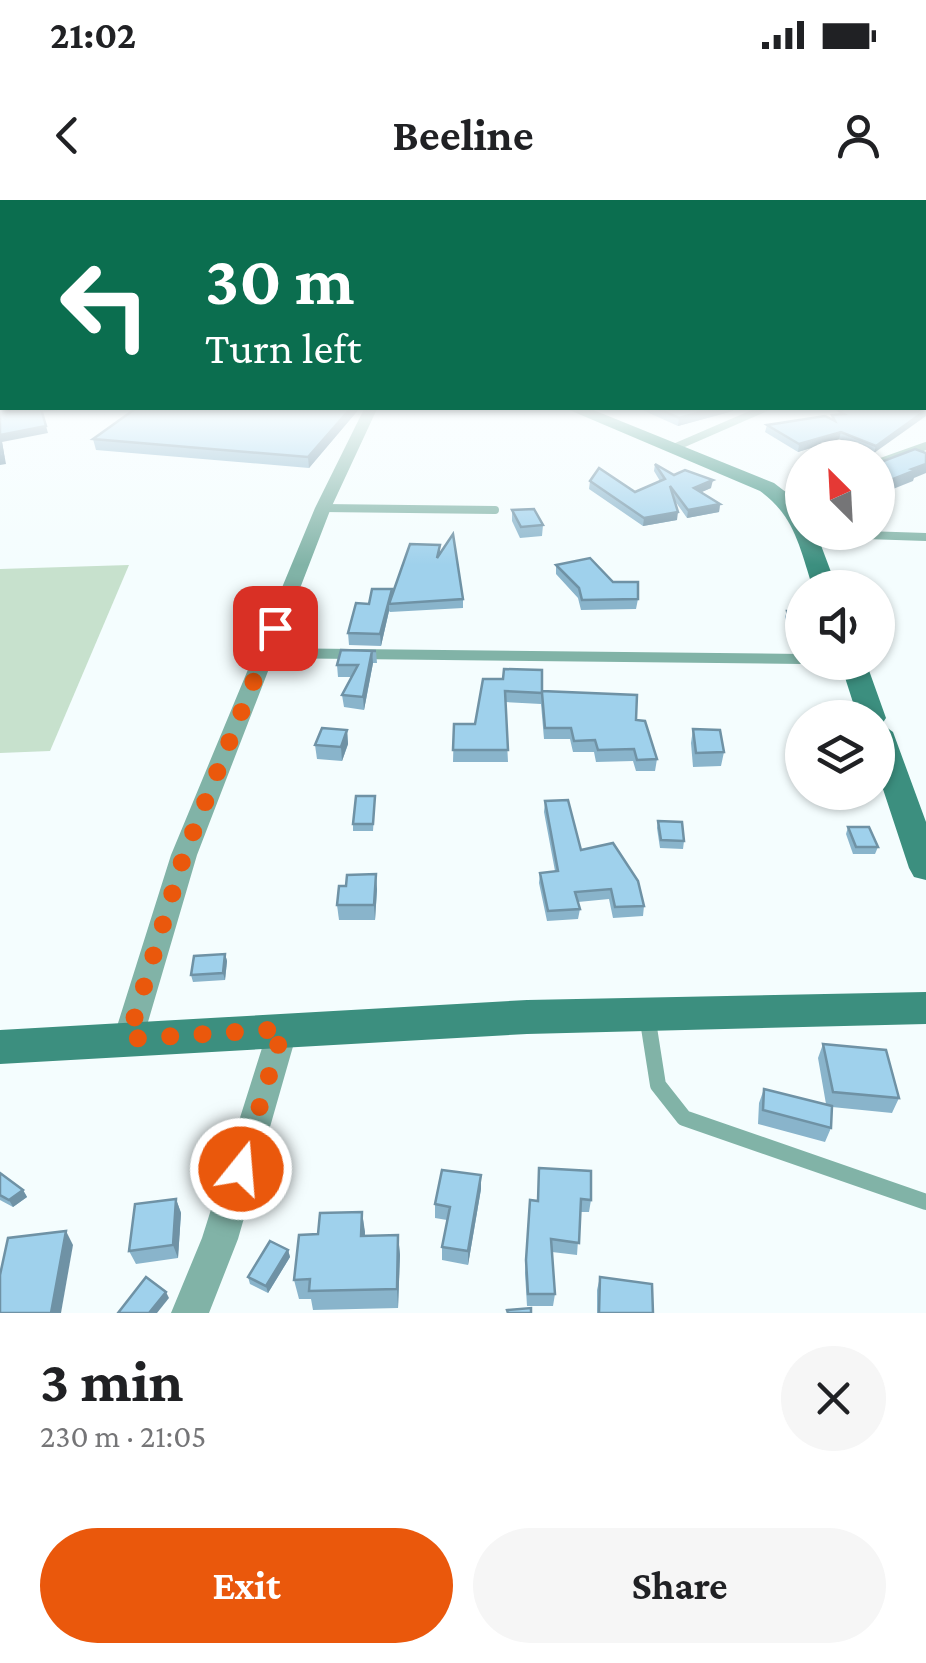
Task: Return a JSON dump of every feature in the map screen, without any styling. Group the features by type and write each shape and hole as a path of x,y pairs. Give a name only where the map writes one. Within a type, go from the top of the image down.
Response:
{"street":[{"path":"128,1039 184,855 323,508 346,461"},
{"path":"704,461 785,499"},
{"path":"895,780 926,868"},
{"path":"0,1048 527,1017 926,1008"},
{"path":"190,1313 220,1238 283,1029"}],"lane":[{"path":"323,508 496,510"},
{"path":"895,535 926,536"},
{"path":"264,654 785,659"},
{"path":"647,1016 651,1074 673,1110 684,1118 926,1202"}],"green space":[{"path":"129,565 50,751 0,753 0,569"}],"building":[{"path":"895,461 926,461 912,469 916,470 895,478"},
{"path":"655,464 674,475 685,470 713,480 694,488 720,504 688,510 670,486 678,512 644,518 590,481 599,468 635,492 665,479"},
{"path":"534,509 543,525 521,527 512,510"},
{"path":"453,534 463,599 389,604 410,544 440,545 437,558"},
{"path":"590,558 613,582 638,582 638,599 582,600 579,588 556,565"},
{"path":"372,589 392,589 380,634 348,633 356,603 369,604"},
{"path":"341,650 376,651 372,651 363,697 342,695 358,665 337,665"},
{"path":"504,669 542,670 542,691 637,695 636,720 645,721 657,759 637,760 634,749 598,750 595,740 574,741 571,728 545,728 542,693 505,691 508,750 453,750 454,724 475,724 483,679 503,679"},
{"path":"322,728 347,730 341,747 315,745"},
{"path":"693,729 720,730 724,752 696,753"},
{"path":"356,796 375,796 373,824 353,824"},
{"path":"568,800 581,850 613,843 638,881 644,906 615,907 611,889 575,892 580,909 548,911 540,873 558,871 545,801"},
{"path":"658,821 682,822 684,841 661,840"},
{"path":"848,827 869,827 878,847 856,847"},
{"path":"376,874 374,905 337,905 339,886 346,886 347,875"},
{"path":"225,954 223,973 191,975 194,956"},
{"path":"823,1044 886,1050 899,1098 833,1092"},
{"path":"764,1089 832,1106 831,1128 763,1110"},
{"path":"539,1168 591,1171 591,1200 581,1199 579,1243 551,1239 555,1294 528,1294 530,1200 538,1201"},
{"path":"442,1170 481,1175 468,1251 442,1247 450,1207 435,1204"},
{"path":"0,1173 23,1190 9,1200 0,1195"},
{"path":"176,1199 173,1245 129,1251 135,1204"},
{"path":"362,1212 361,1236 398,1235 397,1289 309,1291 310,1279 294,1280 299,1235 318,1234 320,1213"},
{"path":"66,1231 51,1313 0,1313 0,1275 8,1238"},
{"path":"270,1241 288,1250 266,1286 248,1277"},
{"path":"146,1277 166,1292 149,1313 118,1313"},
{"path":"600,1277 652,1284 653,1313 599,1313"},
{"path":"531,1308 531,1313 507,1310"}],"route":[{"path":"241,1169 283,1029 128,1039 184,855 275,628"}]}
